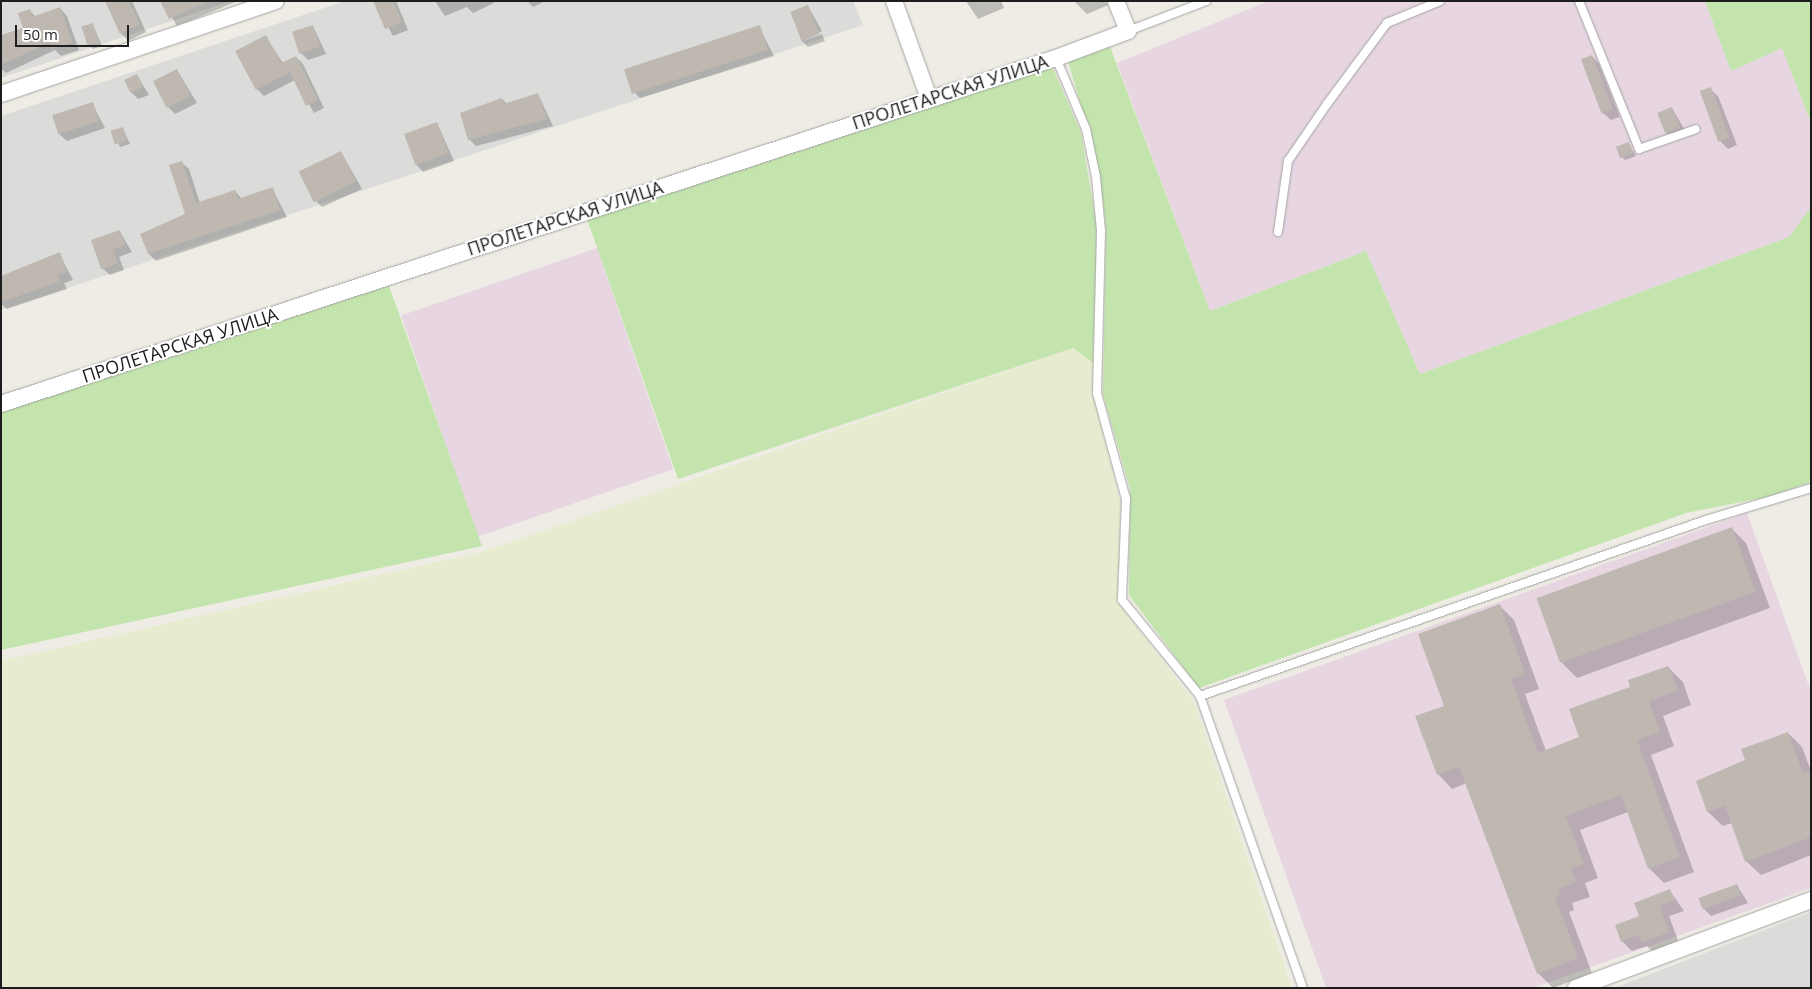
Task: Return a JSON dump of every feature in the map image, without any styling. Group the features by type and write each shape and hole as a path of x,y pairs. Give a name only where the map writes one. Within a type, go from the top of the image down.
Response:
{"street":[{"path":"1,94 276,1"},
{"path":"894,1 929,98"},
{"path":"1116,1 1128,31"},
{"name":"ПРОЛЕТАРСКАЯ УЛИЦА","path":"1,404 929,98 1056,58 1128,31"},
{"path":"1576,988 1811,900"}],"lane":[{"path":"1128,31 1206,1"},
{"path":"1278,232 1288,161 1327,104 1387,23 1440,1"},
{"path":"1580,1 1639,149 1696,129"},
{"path":"1056,58 1086,129 1096,178 1101,231 1097,393 1126,499 1122,600 1200,696 1303,988"},
{"path":"1200,696 1706,520 1811,488"}],"shaded area":[{"path":"1,1 231,1 1,78"},
{"path":"345,1 853,1 863,25 1,310 1,116"},
{"path":"1269,1 1705,1 1731,70 1782,48 1811,123 1811,207 1789,237 1420,374 1366,251 1210,311 1117,63"},
{"path":"597,248 673,469 477,537 401,315"},
{"path":"1747,513 1811,692 1811,888 1533,988 1326,988 1224,700"},
{"path":"1811,912 1811,988 1614,988"}],"green space":[{"path":"1705,1 1811,1 1811,123 1782,48 1731,71"},
{"path":"1109,44 1210,311 1366,251 1420,374 1789,237 1811,207 1811,482 1772,496 1686,513 1199,688 1129,595 1130,489 1103,394 1106,227 1098,164 1068,61"},
{"path":"1052,66 1081,133 1097,227 1093,363 1073,348 678,479 586,216"},
{"path":"388,283 482,546 1,650 1,411"},
{"path":"1073,348 1093,363 1095,400 1122,509 1117,601 1194,702 1292,988 1,988 1,661 485,551"}],"building":[{"path":"105,1 129,1 140,24 120,34"},
{"path":"160,1 208,1 169,19"},
{"path":"373,1 393,1 402,22 385,29"},
{"path":"808,5 819,34 801,41 790,12"},
{"path":"60,7 72,42 52,49 50,42 1,65 1,35 23,28 18,13 30,9 32,17"},
{"path":"93,23 99,43 88,47 82,27"},
{"path":"313,25 320,47 299,54 292,32"},
{"path":"760,25 768,50 632,94 624,69"},
{"path":"266,35 281,63 296,56 318,100 306,106 290,72 256,90 235,51"},
{"path":"1592,55 1613,109 1602,113 1581,59"},
{"path":"177,69 191,96 167,108 153,81"},
{"path":"137,74 143,87 130,93 124,80"},
{"path":"1711,87 1729,138 1718,142 1700,91"},
{"path":"538,93 547,119 468,140 460,113 502,98 504,104"},
{"path":"93,102 99,121 58,134 52,115"},
{"path":"1672,107 1680,127 1665,133 1657,113"},
{"path":"437,122 448,153 415,165 404,134"},
{"path":"123,127 127,140 115,144 111,131"},
{"path":"1629,142 1633,153 1620,158 1616,147"},
{"path":"341,151 356,182 314,202 299,172"},
{"path":"182,161 196,203 235,190 238,199 273,187 280,210 148,254 140,234 185,214 169,165"},
{"path":"120,230 125,245 113,249 118,263 101,269 91,240"},
{"path":"60,252 67,272 58,275 60,282 1,302 1,276"},
{"path":"1732,527 1756,592 1560,663 1537,598"},
{"path":"1500,604 1525,674 1511,679 1538,753 1579,737 1569,709 1630,687 1628,680 1668,666 1678,690 1649,701 1660,732 1637,740 1680,857 1648,869 1621,795 1566,816 1584,864 1571,868 1576,882 1558,889 1561,895 1555,897 1578,958 1537,974 1459,767 1437,775 1415,716 1444,706 1418,634"},
{"path":"1788,732 1803,773 1811,771 1811,837 1745,862 1725,806 1707,812 1696,781 1745,760 1741,749"},
{"path":"1737,884 1741,895 1703,909 1698,898"},
{"path":"1670,889 1675,900 1660,906 1669,932 1642,943 1639,935 1621,942 1615,925 1639,916 1634,903"}]}
